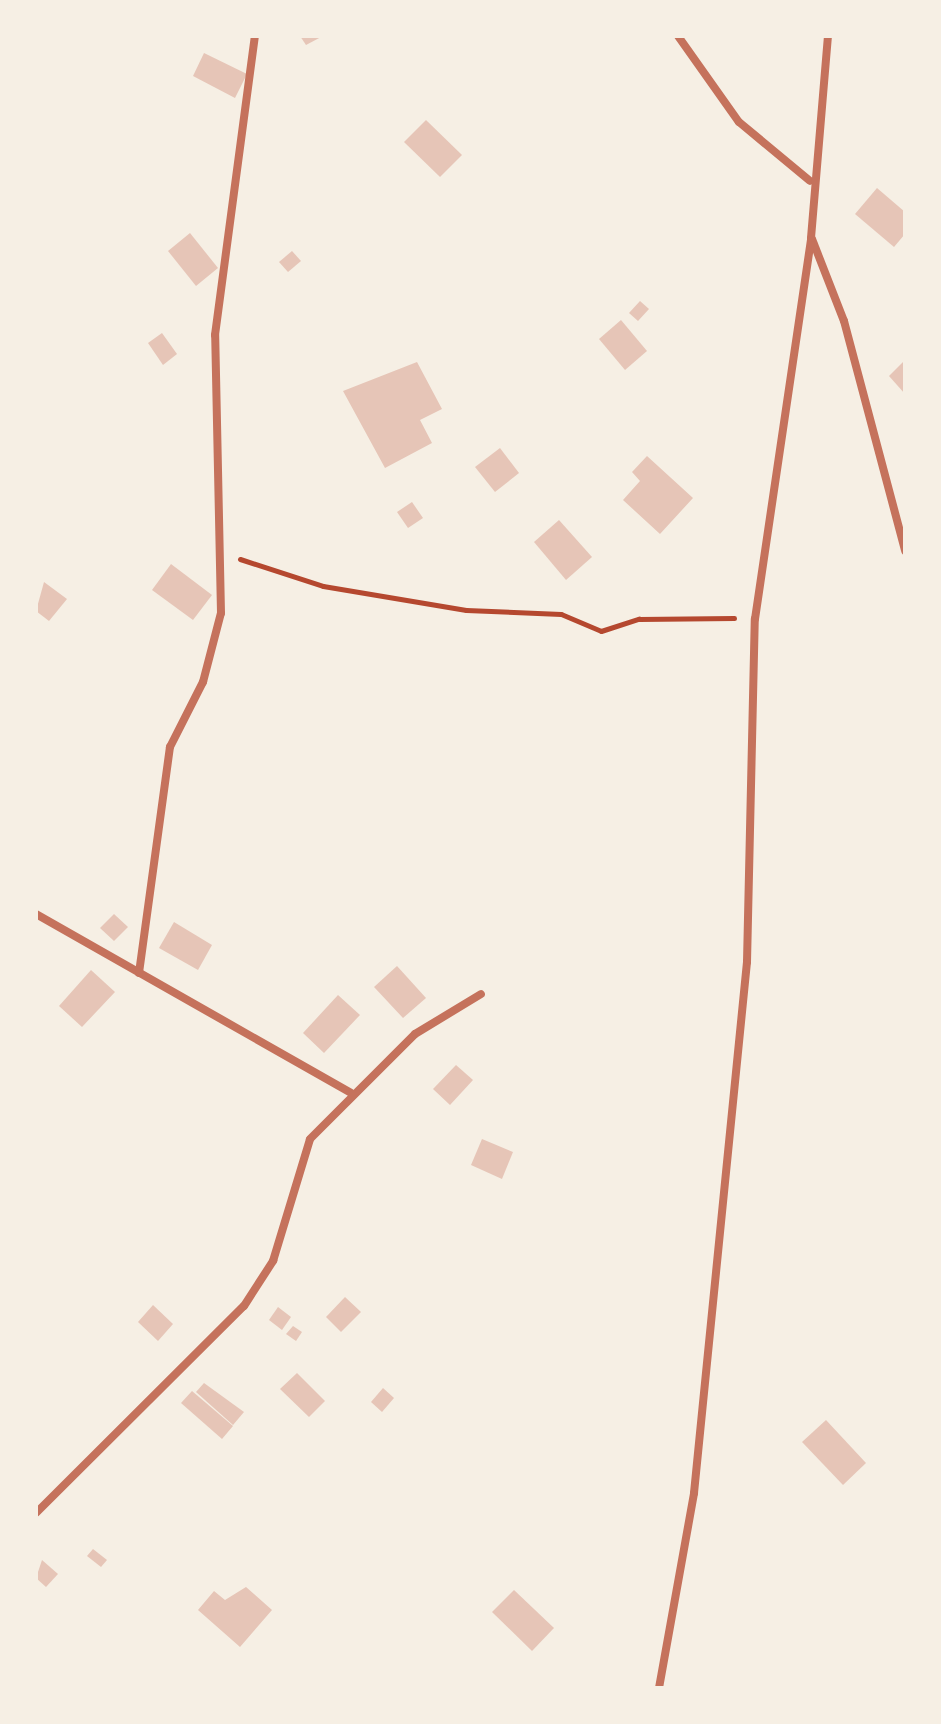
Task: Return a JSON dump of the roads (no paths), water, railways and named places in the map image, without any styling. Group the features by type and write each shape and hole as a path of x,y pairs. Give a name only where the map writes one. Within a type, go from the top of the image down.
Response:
{"street":[{"path":"139,973 170,747 203,682 221,613 217,550 215,335 255,36"},
{"path":"678,36 739,122 810,181"},
{"path":"659,1688 694,1493 747,962 755,619 811,238 810,181 828,36"},
{"path":"811,238 844,321 905,551"},
{"path":"36,914 351,1093"},
{"path":"36,1513 244,1306 273,1261 310,1139 351,1093 415,1034 481,994"}]}
